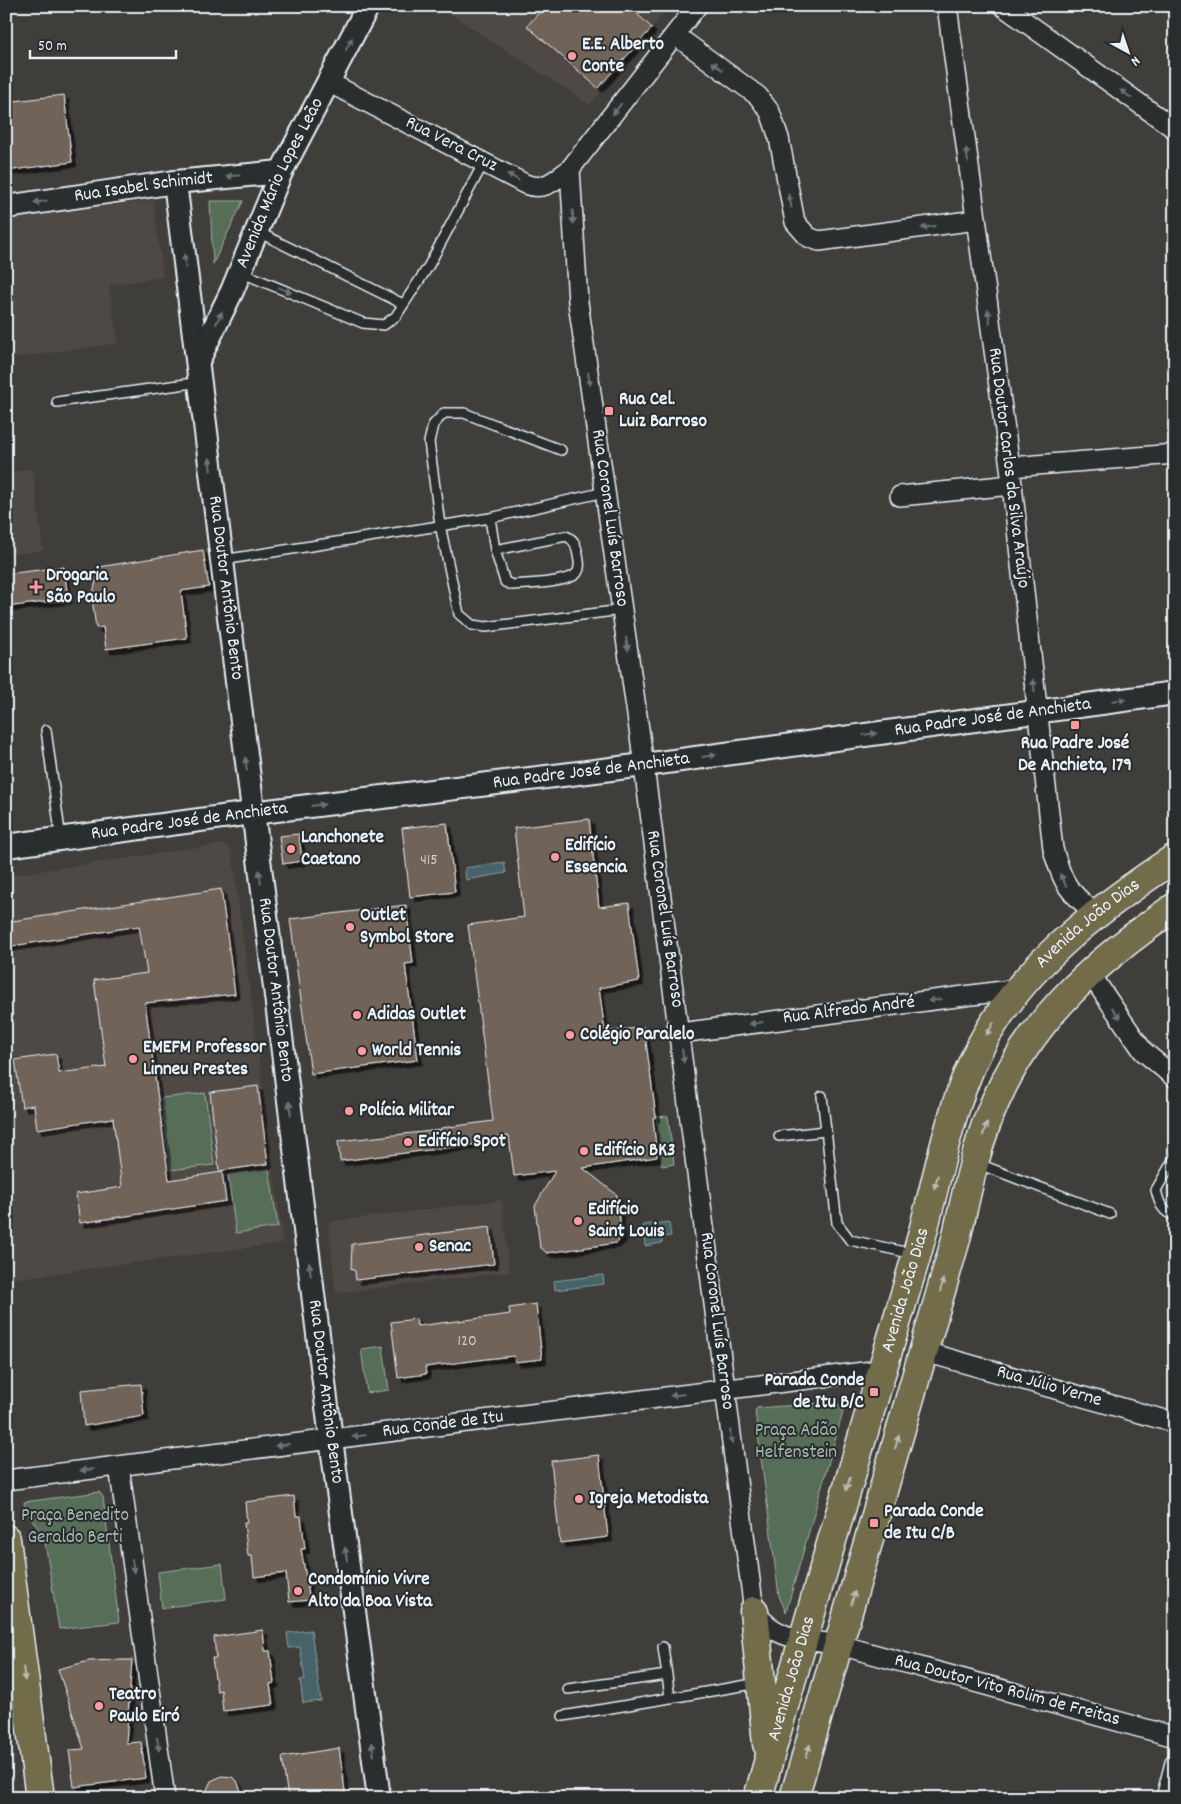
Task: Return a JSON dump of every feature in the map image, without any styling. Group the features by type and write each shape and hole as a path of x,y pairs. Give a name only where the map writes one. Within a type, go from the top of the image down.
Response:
{"main road":[{"name":"Avenida João Dias","path":"758,1798 802,1638 916,1254 958,1097 974,1057 992,1025 1018,989 1042,964 1097,915 1175,858"},
{"name":"Avenida João Dias","path":"794,1798 840,1645 922,1351 956,1239 974,1162 995,1101 1008,1075 1048,1016 1089,972 1175,907"},
{"path":"6,1539 40,1798"},
{"path":"754,1611 769,1759"}],"street":[{"name":"Avenida Mário Lopes Leão","path":"199,372 281,172 330,83 368,6"},
{"name":"Rua Vera Cruz","path":"330,83 534,188 548,185 570,169 698,6"},
{"name":"Rua Doutor Carlos da Silva Araújo","path":"947,6 1011,476 1046,804 1053,849 1061,878 1074,896 1097,915"},
{"path":"1003,6 1172,121"},
{"path":"675,35 758,96 765,104 779,138 795,222 808,238 819,241 976,220"},
{"name":"Rua Coronel Luís Barroso","path":"570,169 578,302 644,765 754,1611"},
{"name":"Rua Isabel Schimidt","path":"6,207 175,182 281,172"},
{"name":"Rua Doutor Antônio Bento","path":"175,182 331,1439 379,1798"},
{"path":"900,496 1011,476 1175,454"},
{"name":"Rua Padre José de Anchieta","path":"6,846 252,813 644,765 1175,694"},
{"path":"1089,972 1144,1051 1175,1078"},
{"name":"Rua Alfredo André","path":"680,1034 1018,989"},
{"name":"Rua Júlio Verne","path":"922,1351 1175,1423"},
{"name":"Rua Conde de Itu","path":"6,1480 880,1370"},
{"path":"119,1466 165,1798"},
{"path":"754,1611 764,1623 780,1634 802,1638"},
{"name":"Rua Doutor Vito Rolim de Freitas","path":"802,1638 840,1645 1175,1737"},
{"path":"1166,1798 1175,1763"}],"lane":[{"path":"240,272 364,323 384,325 396,316 428,267 484,162"},
{"path":"257,232 403,304"},
{"path":"57,402 199,372"},
{"path":"561,450 464,413 444,413 433,425 428,442 440,525 459,614 472,624 486,627 622,610"},
{"path":"221,560 490,518 605,492"},
{"path":"490,518 495,550 505,582 512,585 566,579 576,574 580,567 576,544 566,536 495,550"},
{"path":"46,730 61,839"},
{"path":"822,1096 837,1223 850,1240 916,1254"},
{"path":"779,1136 826,1131"},
{"path":"1175,1157 1156,1190 1159,1201 1166,1213 1175,1216"},
{"path":"974,1162 1110,1214"},
{"path":"663,1647 670,1698"},
{"path":"568,1689 667,1675"},
{"path":"563,1716 760,1683"}],"shaded area":[{"name":"E.E. Alberto Conte","path":"438,6 669,6 590,105"},
{"path":"153,200 163,277 109,285 118,343 6,359 6,220"},
{"path":"32,469 43,550 6,555 6,473"},
{"name":"EMEFM Professor Linneu Prestes","path":"221,844 227,846 232,853 283,1243 11,1279 6,1244 6,876"},
{"name":"Senac","path":"502,1200 509,1272 336,1293 328,1222"}],"green space":[{"path":"210,201 243,201 213,264"},
{"path":"205,1093 214,1165 170,1170 161,1098"},
{"path":"668,1116 674,1164 662,1166 656,1117"},
{"path":"269,1169 278,1227 236,1233 228,1175"},
{"path":"383,1346 389,1390 367,1393 361,1349"},
{"name":"Praça Adão Helfenstein","path":"837,1402 843,1412 786,1612 779,1596 755,1411 757,1408"},
{"name":"Praça Benedito Geraldo Berti","path":"99,1492 103,1497 119,1622 59,1629 44,1536 26,1512 24,1502"},
{"path":"222,1564 226,1599 162,1608 158,1572"}],"water":[{"path":"504,862 506,873 466,880 465,868"},
{"path":"669,1222 671,1236 662,1237 662,1243 645,1246 643,1225"},
{"path":"603,1275 604,1284 555,1290 554,1281"},
{"path":"311,1630 321,1701 303,1703 300,1680 305,1679 300,1647 289,1648 287,1633"}],"building":[{"path":"545,6 629,6 652,28 598,88 527,26"},
{"path":"64,95 72,162 6,171 6,102"},
{"path":"203,550 209,587 181,591 187,638 106,649 103,627 96,628 92,598 99,567"},
{"name":"Drogaria São Paulo","path":"64,567 68,599 6,607 6,574"},
{"name":"Colégio Paralelo","path":"589,819 599,907 629,903 639,981 599,988 605,1032 644,1027 656,1117 653,1118 657,1157 583,1168 617,1195 622,1237 616,1243 547,1253 540,1247 535,1206 555,1171 514,1176 509,1136 477,1140 478,1144 340,1161 338,1141 441,1130 441,1128 493,1121 468,925 524,917 514,828"},
{"path":"447,823 455,892 410,897 402,828"},
{"name":"Lanchonete Caetano","path":"299,834 302,861 283,864 279,836"},
{"path":"221,889 235,994 145,1003 169,1180 222,1172 226,1201 80,1223 76,1194 122,1187 113,1118 37,1129 34,1105 22,1107 15,1060 56,1054 59,1073 106,1067 94,980 147,973 139,926 6,947 6,922"},
{"path":"406,905 413,963 405,964 418,1060 311,1074 290,919"},
{"path":"258,1086 268,1164 219,1171 210,1092"},
{"path":"490,1227 494,1264 356,1280 355,1271 351,1269 352,1244"},
{"path":"536,1304 542,1359 515,1362 514,1356 425,1367 426,1374 398,1378 391,1322 416,1319 417,1326 510,1314 509,1308"},
{"path":"141,1384 144,1416 84,1426 81,1390"},
{"name":"Igreja Metodista","path":"599,1455 608,1537 560,1543 551,1461"},
{"path":"294,1496 296,1516 301,1516 305,1549 301,1549 310,1600 289,1602 286,1573 254,1577 252,1556 248,1556 244,1523 247,1523 245,1502"},
{"path":"263,1630 265,1651 270,1651 274,1683 270,1684 273,1705 223,1711 221,1690 217,1691 212,1658 216,1658 214,1637"},
{"name":"Teatro Paulo Eiró","path":"132,1660 126,1743 141,1742 146,1778 74,1787 69,1750 84,1749 58,1669 89,1661"},
{"path":"339,1748 346,1798 288,1798 282,1757"},
{"path":"222,1776 232,1777 237,1781 244,1798 203,1798 211,1781"}],"place":[{"name":"E.E. Alberto Conte","path":"572,56"},
{"name":"Rua Cel. Luiz Barroso","path":"609,411"},
{"name":"Drogaria São Paulo","path":"36,587"},
{"name":"Rua Padre José De Anchieta, 179","path":"1075,725"},
{"name":"Lanchonete Caetano","path":"291,849"},
{"name":"Edifício Essencia","path":"555,857"},
{"name":"Outlet Symbol Store","path":"350,927"},
{"name":"Adidas Outlet","path":"357,1015"},
{"name":"Colégio Paralelo","path":"570,1035"},
{"name":"World Tennis","path":"362,1051"},
{"name":"EMEFM Professor Linneu Prestes","path":"133,1059"},
{"name":"Polícia Militar","path":"349,1111"},
{"name":"Edifício Spot","path":"408,1142"},
{"name":"Edifício BK3","path":"584,1151"},
{"name":"Edifício Saint Louis","path":"578,1221"},
{"name":"Senac","path":"419,1247"},
{"name":"Parada Conde de Itu B/C","path":"874,1392"},
{"name":"Igreja Metodista","path":"579,1499"},
{"name":"Parada Conde de Itu C/B","path":"874,1523"},
{"name":"Condomínio Vivre Alto da Boa Vista","path":"298,1591"},
{"name":"Teatro Paulo Eiró","path":"99,1706"}]}
